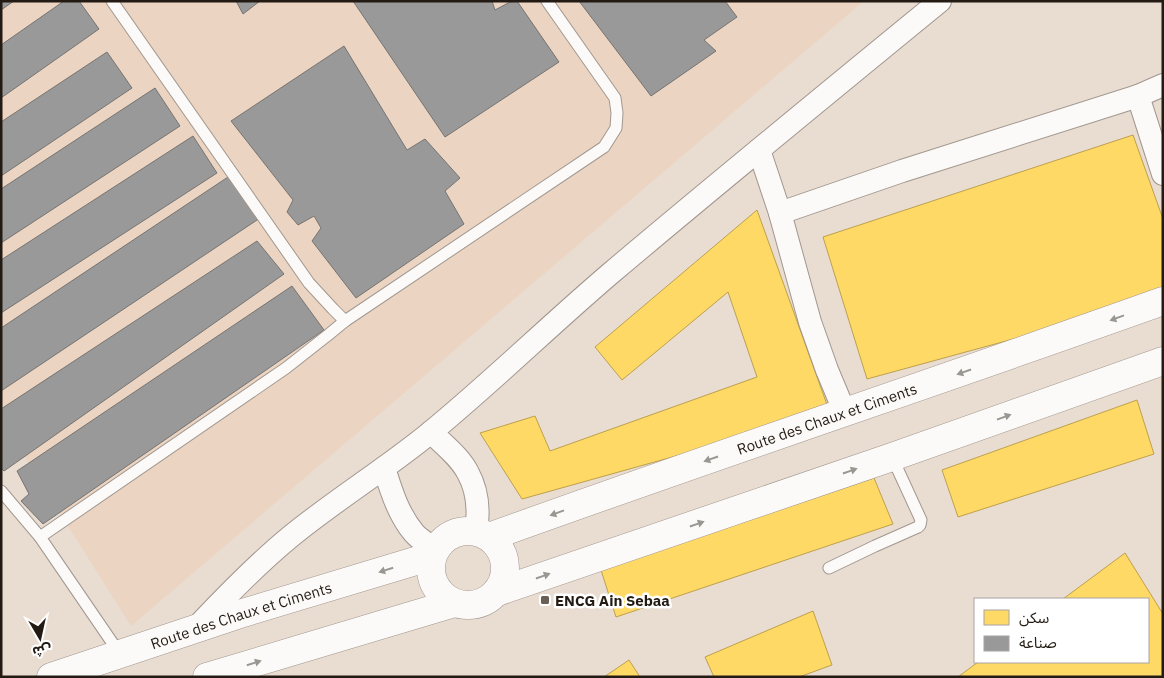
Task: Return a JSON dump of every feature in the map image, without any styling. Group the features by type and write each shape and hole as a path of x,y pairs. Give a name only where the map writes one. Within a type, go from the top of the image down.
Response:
{"street":[{"path":"196,629 256,566 290,537 431,432 610,275 940,1"},
{"path":"780,213 902,171 1138,96 1163,85"},
{"path":"1138,96 1163,174"},
{"path":"759,150 780,213 810,322 845,413"},
{"name":"Route des Chaux et Ciments","path":"483,534 845,413 1163,301"},
{"path":"497,592 892,457 1163,361"},
{"path":"431,432 468,472 474,486 478,520 483,534"},
{"path":"384,468 404,520 414,533 434,552"},
{"path":"468,531 483,534 497,544 501,551 505,568 502,585 497,592 482,603 463,605 454,603 442,595 434,584 430,570 434,552 440,543 453,534 468,531"},
{"name":"Route des Chaux et Ciments","path":"51,677 434,552"},
{"path":"207,677 454,603"}],"lane":[{"path":"112,1 309,282 344,321"},
{"path":"40,538 286,368 328,336 344,321 604,146 616,128 615,98 547,1"},
{"path":"829,568 920,525 921,520 892,457"},
{"path":"1,491 40,538 120,654"}],"shaded area":[{"path":"1,1 864,1 131,626 1,420"}],"building: سكن":[{"path":"1133,135 1163,219 1163,289 1028,335 867,379 823,237"},
{"path":"757,210 830,413 522,499 480,433 535,416 550,451 757,377 728,292 622,380 595,347"},
{"path":"1137,400 1154,454 958,517 942,470"},
{"path":"874,478 893,524 616,617 601,570"},
{"path":"1125,553 1163,614 1163,677 958,677 977,663 1149,663 1149,598 1064,598"},
{"path":"813,611 832,665 799,677 714,677 705,657"},
{"path":"629,660 640,677 604,677"}],"building: صناعة":[{"path":"1,1 14,1 1,10"},
{"path":"64,1 79,1 99,29 1,98 1,45"},
{"path":"236,1 260,1 243,14"},
{"path":"353,1 492,1 495,10 512,1 517,1 559,62 445,137"},
{"path":"579,1 725,1 737,17 704,40 716,51 651,96"},
{"path":"344,46 407,150 425,139 460,178 445,191 464,224 356,298 312,241 321,228 314,216 298,225 287,212 293,200 231,121"},
{"path":"107,52 132,88 1,176 1,122"},
{"path":"155,88 180,126 1,243 1,189"},
{"path":"193,136 217,173 1,313 1,260"},
{"path":"231,175 260,218 1,391 1,328"},
{"path":"257,241 284,274 4,471 1,468 1,409"},
{"path":"292,286 324,330 43,524 21,501 29,494 17,471"}],"place":[{"name":"ENCG Ain Sebaa","path":"545,600"}]}
